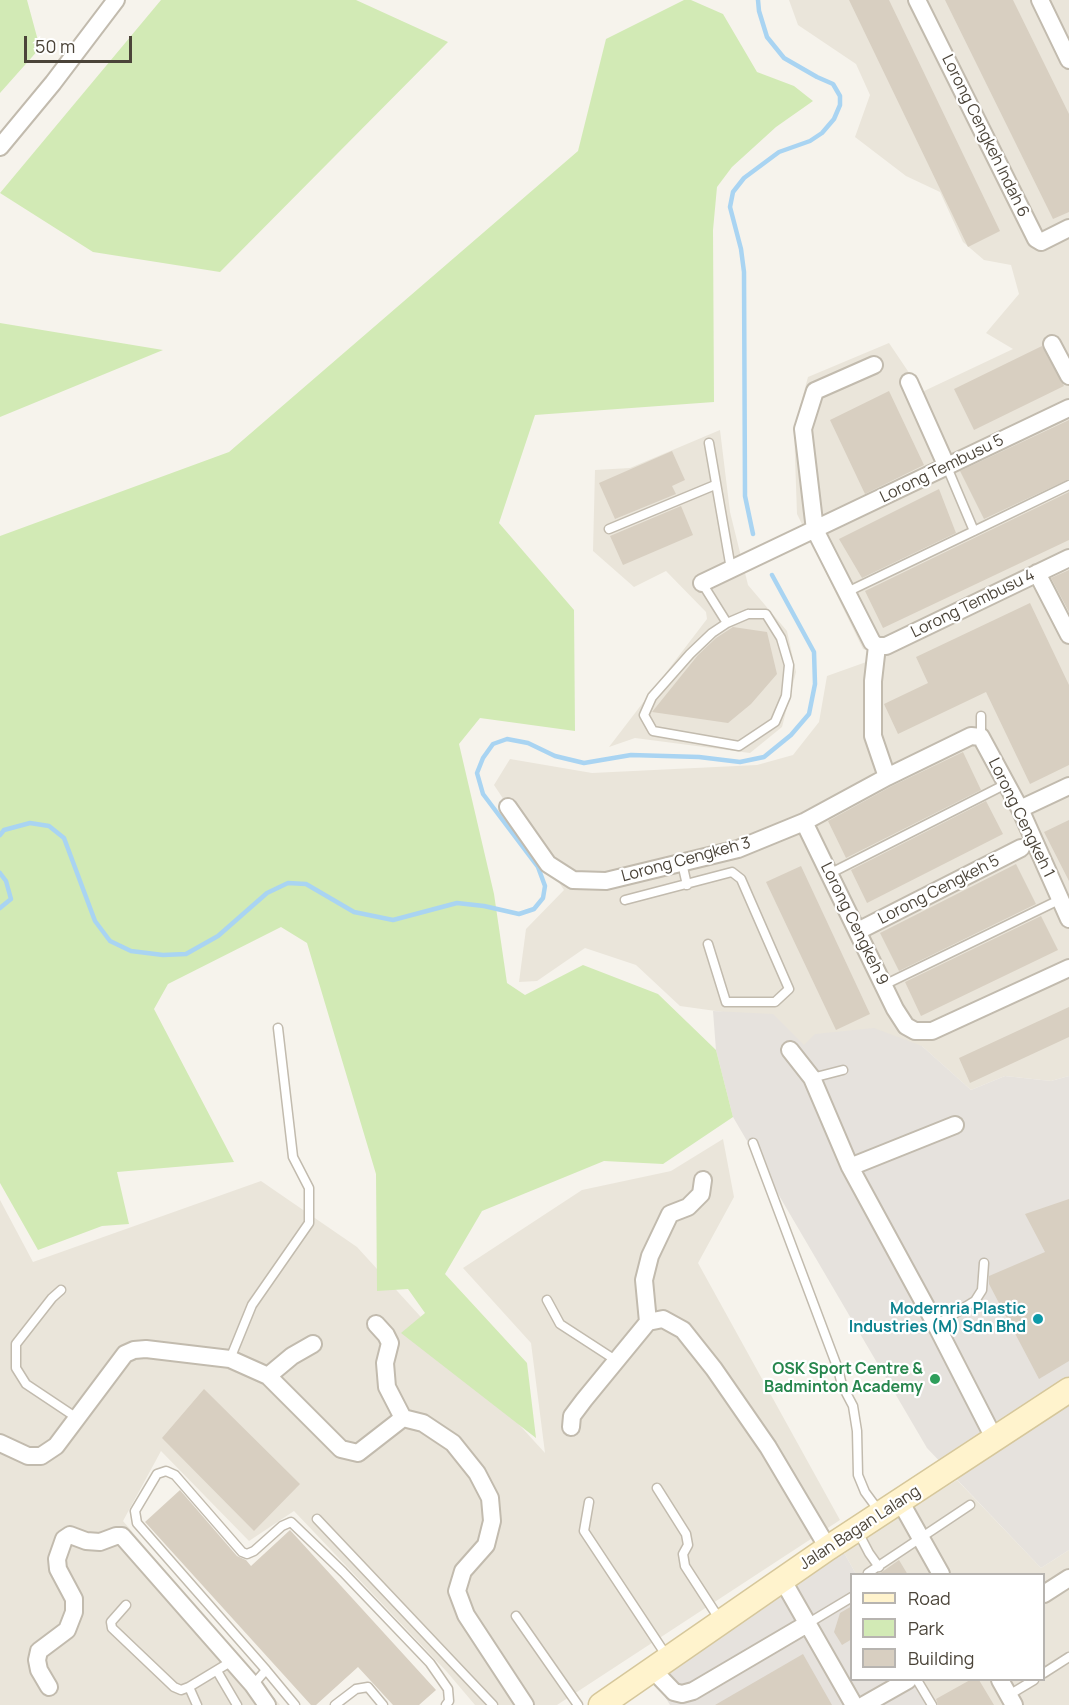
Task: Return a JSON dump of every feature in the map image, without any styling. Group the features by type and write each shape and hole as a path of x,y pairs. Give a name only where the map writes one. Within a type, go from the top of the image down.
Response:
{"main road":[{"name":"Jalan Bagan Lalang","path":"601,1705 856,1529 1069,1390"}],"street":[{"path":"0,147 53,83 116,0"},
{"name":"Lorong Cengkeh Indah 6","path":"917,0 1036,239 1041,242 1069,228"},
{"path":"1040,0 1069,60"},
{"path":"1052,344 1069,376"},
{"path":"873,365 815,391 803,429 815,530 872,642 877,646 873,681 873,736 887,777"},
{"path":"909,382 947,467"},
{"name":"Lorong Tembusu 5","path":"702,583 1069,408"},
{"name":"Lorong Tembusu 4","path":"877,646 886,646 1069,558"},
{"path":"1037,573 1069,635"},
{"name":"Lorong Cengkeh 3","path":"508,807 548,864 573,880 606,881 738,849 804,822 887,777 972,736 981,737"},
{"name":"Lorong Cengkeh 1","path":"981,737 1020,809 1069,919"},
{"path":"1020,809 1069,786"},
{"name":"Lorong Cengkeh 9","path":"804,822 884,985 906,1026 915,1031 932,1031 1069,968"},
{"name":"Lorong Cengkeh 5","path":"858,931 1021,849"},
{"path":"790,1050 812,1078 850,1167 936,1325 994,1438"},
{"path":"850,1167 955,1125"},
{"path":"571,1427 572,1416 648,1322 644,1280 650,1256 670,1214 688,1207 701,1194 703,1180"},
{"path":"648,1322 663,1320 683,1330 714,1368 768,1447 828,1548"},
{"path":"376,1324 387,1335 390,1343 385,1363 387,1387 403,1418 423,1423 453,1443 477,1473 490,1498 492,1521 486,1545 463,1570 457,1591 466,1615 525,1705"},
{"path":"268,1376 292,1356 313,1344"},
{"path":"0,1443 28,1456 41,1456 56,1446 125,1354 134,1350 146,1349 230,1359 268,1376 341,1449 358,1453 403,1418"},
{"path":"890,1507 921,1539 940,1573"},
{"path":"49,1687 39,1670 37,1660 39,1651 67,1630 74,1612 74,1599 58,1569 57,1559 64,1539 70,1535 86,1541 100,1542 122,1536 253,1685 267,1705"},
{"path":"1045,1593 1069,1578"},
{"path":"782,1579 854,1705"},
{"path":"660,1663 674,1692 682,1694 693,1691 807,1624"},
{"path":"864,1705 908,1681"},
{"path":"1001,1681 1012,1700"}],"lane":[{"path":"709,442 731,570"},
{"path":"947,467 974,531"},
{"path":"609,529 715,485"},
{"path":"847,592 1069,485"},
{"path":"702,583 727,623"},
{"path":"748,614 766,614 782,638 789,665 786,696 775,722 739,746 653,731 644,714 652,697 690,654 712,633 727,623 748,614"},
{"name":"Lorong Cengkeh 1","path":"981,716 981,737"},
{"path":"829,874 1006,784"},
{"path":"682,863 687,885"},
{"path":"625,900 732,872 741,879 789,989 775,1002 726,1002 708,944"},
{"path":"884,985 1061,899"},
{"path":"230,1359 252,1305 309,1223 309,1188 293,1157 278,1028"},
{"path":"812,1078 843,1070"},
{"path":"753,1143 842,1385 853,1406 857,1431 858,1475 866,1492 890,1507"},
{"path":"936,1325 975,1301 982,1290 984,1263"},
{"path":"61,1290 16,1344 16,1368 26,1384 76,1418"},
{"path":"547,1300 560,1324 617,1361"},
{"path":"294,1705 138,1523 135,1511 157,1474 166,1471 175,1475 242,1552 247,1554 254,1551 282,1526 291,1522 343,1572 430,1663 448,1689 449,1701 446,1705"},
{"path":"657,1488 686,1534 688,1545 683,1554 685,1566 721,1622"},
{"path":"589,1502 584,1531 660,1663"},
{"path":"868,1573 970,1505"},
{"path":"317,1520 493,1705"},
{"path":"856,1529 879,1567"},
{"path":"807,1624 850,1598"},
{"path":"126,1605 111,1622 115,1633 174,1687 181,1690 189,1687 232,1661"},
{"path":"516,1616 578,1705"},
{"path":"1045,1672 1069,1657"},
{"path":"253,1685 266,1670"},
{"path":"217,1671 237,1705"},
{"path":"911,1681 932,1705"},
{"path":"1012,1700 1033,1681"},
{"path":"189,1687 197,1705"},
{"path":"335,1705 356,1689 368,1687 383,1705"}],"shaded area":[{"path":"789,0 1069,0 1069,1076 1051,1081 1005,1076 971,1090 922,1046 804,1046 773,1019 680,1006 636,965 585,948 537,981 519,982 526,929 564,890 494,785 510,759 592,773 757,765 793,755 819,722 827,676 883,656 863,649 797,514 794,428 808,377 889,343 922,392 1013,349 986,333 1019,294 1011,265 984,260 963,242 940,192 906,176 855,137 870,95 856,64 798,25"},
{"path":"720,430 730,512 748,585 787,631 796,672 782,727 750,753 635,738 609,747 707,619 706,612 666,571 634,587 593,551 595,470 630,468"},
{"path":"713,1011 773,1014 804,1045 815,1034 874,1028 922,1046 971,1090 1005,1076 1051,1081 1069,1076 1069,1550 1041,1568 927,1448 733,1117 716,1050"},
{"path":"723,1139 734,1197 698,1263 840,1520 557,1705 475,1705 447,1672 294,1511 249,1541 161,1451 123,1521 280,1705 0,1705 0,1200 33,1262 261,1181 357,1247 545,1453 531,1343 463,1268 582,1190 671,1171"},
{"path":"957,1480 1041,1568 1069,1550 1069,1705 928,1705 915,1681 1045,1681 1045,1573 855,1573 843,1551"},
{"path":"843,1551 855,1573 850,1573 850,1681 915,1681 928,1705 670,1705 653,1677"}],"green space":[{"path":"0,0 27,0 40,48 0,93"},
{"path":"161,0 356,0 448,42 220,272 93,252 0,193"},
{"path":"684,0 691,0 723,14 757,72 794,86 813,101 776,127 732,167 717,187 713,230 714,402 535,415 499,523 574,610 575,731 480,718 459,744 494,894 507,983 525,995 583,965 658,994 716,1050 733,1117 663,1164 604,1161 482,1211 445,1274 527,1363 536,1438 401,1333 425,1313 408,1289 377,1291 376,1174 307,943 281,927 168,984 154,1009 234,1162 117,1172 129,1224 102,1226 38,1250 0,1183 0,536 229,452 578,151 606,39"},
{"path":"0,323 163,350 0,417"}],"building":[{"path":"849,0 889,0 1000,231 968,247"},
{"path":"945,0 1013,0 1069,114 1069,212 1053,219"},
{"path":"1042,346 1064,386 974,430 954,389"},
{"path":"889,391 924,465 865,494 830,420"},
{"path":"1069,420 1069,479 984,519 960,471"},
{"path":"672,451 685,480 672,486 676,494 615,519 599,483"},
{"path":"939,489 956,533 862,578 839,539"},
{"path":"1069,492 1069,540 883,628 865,591"},
{"path":"681,506 693,535 623,565 610,536"},
{"path":"1069,570 1069,612 1051,578"},
{"path":"1030,603 1069,685 1069,765 1030,784 986,692 898,734 884,704 928,683 916,657"},
{"path":"733,627 767,632 777,674 751,704 728,723 652,712 698,655 716,638"},
{"path":"963,752 981,790 846,858 828,821 892,786"},
{"path":"986,801 1003,834 867,903 851,870"},
{"path":"1069,820 1069,881 1044,832"},
{"path":"1016,864 1036,904 899,971 880,933"},
{"path":"801,866 870,1014 836,1030 766,882"},
{"path":"1041,916 1058,950 921,1016 905,982"},
{"path":"1069,1007 1069,1037 970,1083 959,1058"},
{"name":"Modernria Plastic Industries (M) Sdn Bhd","path":"1069,1199 1069,1361 1039,1379 989,1284 989,1276 1045,1252 1025,1214"},
{"path":"204,1389 300,1484 254,1531 162,1438"},
{"path":"180,1490 237,1556 246,1560 251,1566 290,1530 436,1690 419,1705 393,1705 358,1667 316,1705 311,1705 145,1522"},
{"path":"899,1560 907,1573 880,1573"},
{"path":"850,1607 850,1640 842,1645 834,1632 840,1613"},
{"path":"803,1654 832,1705 715,1705"},
{"path":"968,1681 980,1681 994,1705 938,1705 936,1699"}],"waterway":[{"path":"753,534 745,496 744,272 741,249 730,207 733,192 744,178 779,152 810,141 822,133 834,119 840,105 840,96 833,84 784,58 767,37 758,0"},
{"path":"0,835 4,830 30,823 49,826 64,838 95,921 110,941 131,951 163,955 186,954 218,936 267,893 288,883 306,884 354,912 393,920 457,903 519,914 534,909 543,898 545,886 538,867 483,794 477,773 483,758 493,744 507,739 528,743 555,756 584,763 631,755 699,757 740,762 764,757 791,735 809,714 815,684 814,652 772,575"},
{"path":"0,873 6,881 11,899 0,908"}],"place":[{"name":"Modernria Plastic Industries (M) Sdn Bhd","path":"1038,1319"},
{"name":"OSK Sport Centre & Badminton Academy","path":"935,1379"}]}
